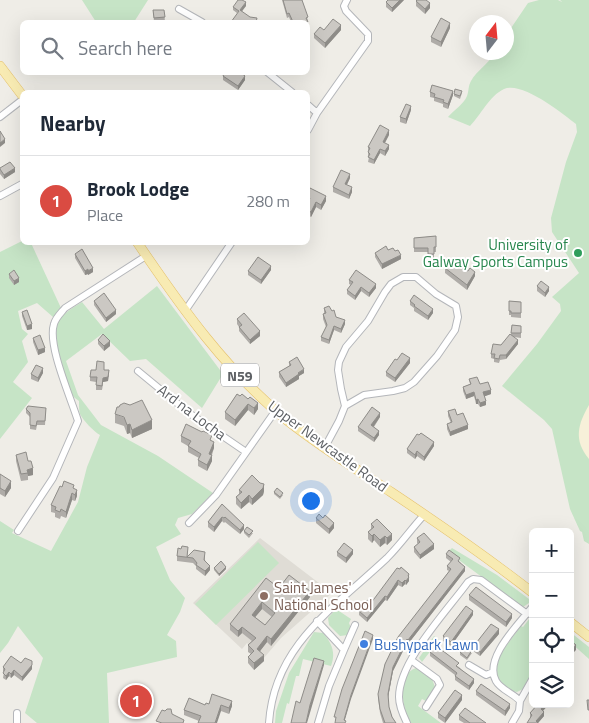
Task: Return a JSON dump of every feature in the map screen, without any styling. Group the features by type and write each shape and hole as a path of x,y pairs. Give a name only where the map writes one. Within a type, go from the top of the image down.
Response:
{"main road":[{"path":"0,66 20,92"},
{"name":"Upper Newcastle Road","path":"139,245 185,311 218,352 276,410 325,447 529,590"},
{"path":"574,625 589,637"}],"street":[{"path":"310,126 317,113 368,41 368,34 346,11 344,6 347,0"},
{"path":"179,9 198,20"},
{"path":"271,75 290,90"},
{"path":"0,117 20,102"},
{"path":"310,107 317,113"},
{"path":"0,196 20,185"},
{"path":"185,311 230,245"},
{"path":"18,531 53,478 78,421 55,349 52,332 56,318 65,308 146,256"},
{"path":"325,447 345,406 338,370 341,359 346,347 368,321 385,292 392,284 406,276 416,277 436,294 454,304 458,315 456,330 437,356 414,382 405,388 393,391 364,394 345,406"},
{"name":"Ard na Locha","path":"138,371 189,413 246,452"},
{"path":"189,524 216,495 276,410"},
{"path":"270,723 273,698 282,671 297,645 317,621 389,556 424,515"},
{"path":"407,723 399,696 402,679 411,660 470,580 481,580 527,614"},
{"path":"520,701 497,683 493,672 496,656 529,611"},
{"path":"317,621 344,650"},
{"path":"318,723 329,686 355,625"},
{"path":"411,660 437,679 440,685 426,707"},
{"path":"469,664 486,675 493,672"},
{"path":"512,723 519,711 520,701 529,685"},
{"path":"16,723 17,713"}],"shaded area":[{"name":"Saint James' National School","path":"260,538 332,593 281,638 263,659 247,643 242,649 193,603"}],"green space":[{"path":"82,0 148,0 135,20 95,20"},
{"name":"University of Galway Sports Campus","path":"539,0 558,0 562,2 560,0 589,0 589,544 584,541 582,532 570,509 552,429 544,420 502,386 537,344 561,311 560,304 552,297 579,273 552,232 551,218 566,162 577,132 576,124 542,99 512,88 504,89 494,96 470,126 448,117 466,99 471,81 489,60 514,60 514,24 528,3"},
{"path":"20,242 20,245 32,245 61,308 53,317 37,303 18,311 22,329 28,334 22,341 28,362 13,382 32,398 0,439 0,252"},
{"path":"157,286 223,374 202,408 146,359 130,361 102,334 66,361 78,395 101,425 158,456 213,493 192,514 178,518 175,525 181,534 156,547 170,580 185,598 180,612 167,635 176,641 177,657 107,673 109,723 37,723 25,713 43,658 18,626 0,653 0,521 14,530 12,533 51,551 78,502 87,467 100,435 81,417 79,401 73,396 67,382 56,340 57,325 61,318 82,302 104,329"},
{"path":"258,542 279,563 216,625 195,604"},
{"path":"452,548 497,575 529,599 529,603 523,607 521,606 448,552"},
{"path":"336,609 351,619 349,623 351,628 348,635 340,636 329,625 328,618"},
{"path":"529,619 529,678 523,689 517,692 504,685 496,672 499,655 521,626 523,627"},
{"path":"314,632 323,633 331,644 333,657 331,666 303,659 282,723 275,723 276,711 289,673"},
{"path":"574,635 589,647 589,659 574,646"},
{"path":"434,636 439,640 422,662 419,658"},
{"path":"416,668 432,679 435,687 426,701 422,699 418,706 441,723 411,723 408,717 403,701 403,685 406,677"}],"sand":[{"path":"589,405 589,459 581,445 579,432 582,419"}],"building":[{"path":"238,0 246,2 240,10 250,17 257,18 256,20 232,20 239,11 233,7"},
{"path":"283,0 302,0 308,17 306,18 307,20 292,20 289,13 287,14"},
{"path":"388,0 400,0 392,8 386,2"},
{"path":"417,0 426,0 430,3 425,9"},
{"path":"153,10 164,10 165,17 154,18"},
{"path":"441,18 450,23 441,42 431,37"},
{"path":"333,19 341,25 325,43 314,34 320,27 324,30"},
{"path":"244,75 245,76 238,86 223,76"},
{"path":"432,85 453,91 448,104 443,102 444,100 434,97 435,94 430,92"},
{"path":"455,89 462,91 460,96 454,94"},
{"path":"406,104 411,106 406,119 400,117"},
{"path":"380,125 389,130 383,142 389,145 385,151 380,149 374,160 368,157 370,148 368,147"},
{"path":"0,131 5,139 0,143"},
{"path":"10,162 15,168 4,175 0,168"},
{"path":"341,170 350,174 345,184 352,187 349,195 333,187"},
{"path":"310,188 326,196 321,205 316,202 311,212"},
{"path":"436,236 434,254 428,254 428,248 414,248 414,238"},
{"path":"386,246 388,250 393,248 395,251 398,250 401,255 382,264 375,253"},
{"path":"82,249 93,268 88,271 88,269 85,271 75,254"},
{"path":"258,257 271,266 261,280 248,271"},
{"path":"450,260 468,271 470,268 475,272 467,285 445,268"},
{"path":"14,270 19,278 14,281 9,274"},
{"path":"356,270 376,284 369,293 361,287 355,296 347,290 353,282 349,280"},
{"path":"541,281 549,287 545,293 537,286"},
{"path":"104,293 116,310 106,318 94,301"},
{"path":"414,295 433,309 428,316 410,301"},
{"path":"509,301 521,302 521,313 511,313 509,311"},
{"path":"329,306 332,311 334,310 336,317 345,320 341,329 334,326 329,340 321,337 327,325 323,314 326,313 324,308"},
{"path":"27,310 32,324 27,326 22,312"},
{"path":"244,313 260,331 250,340 239,327 242,325 237,319"},
{"path":"512,325 521,326 521,333 511,333"},
{"path":"103,334 110,341 104,346 98,340"},
{"path":"510,334 518,340 506,355 500,355 499,359 494,358 495,354 491,354 493,344 501,345"},
{"path":"40,335 45,348 38,350 33,338"},
{"path":"402,353 410,358 395,378 386,372"},
{"path":"297,357 304,369 286,383 279,372 291,365 289,362"},
{"path":"97,361 104,362 104,370 109,370 108,377 103,378 102,386 96,385 97,377 90,377 91,370 96,370"},
{"path":"36,365 43,368 38,378 31,374"},
{"path":"477,377 480,384 488,382 491,390 483,392 486,401 480,403 478,399 476,400 474,392 466,395 463,387 471,384 469,379"},
{"path":"237,394 240,396 242,394 248,399 250,397 258,403 254,408 248,404 235,420 225,412"},
{"path":"142,400 152,420 132,430 130,424 127,425 124,417 115,414 117,407 124,403 130,405"},
{"path":"28,406 46,408 45,421 37,421 36,426 30,425 30,413 26,409"},
{"path":"372,407 380,413 371,425 379,431 374,438 358,427"},
{"path":"455,409 457,415 463,413 468,425 450,432 447,424 452,422 448,411"},
{"path":"186,424 212,435 210,440 214,442 209,454 212,455 207,465 198,460 201,454 188,446 191,441 181,436"},
{"path":"421,433 434,442 424,457 417,451 415,455 407,449 417,434"},
{"path":"26,452 28,461 31,461 33,468 27,470 28,473 21,474 16,455"},
{"path":"0,474 11,481 5,491 0,488"},
{"path":"252,475 260,483 264,484 263,488 252,499 249,495 241,503 236,497 242,492 239,490"},
{"path":"64,481 74,485 73,488 77,490 75,495 72,493 66,512 61,509 60,512 51,505"},
{"path":"277,488 283,493 280,497 274,492"},
{"path":"222,504 244,525 240,530 225,517 222,517 214,527 208,522"},
{"path":"319,514 323,518 325,515 334,523 329,529 316,518"},
{"path":"377,519 392,534 387,538 385,536 380,540 374,534 372,536 368,532 374,527 371,524"},
{"path":"247,527 253,531 249,535 244,531"},
{"path":"424,533 434,544 420,555 414,547 420,542 417,538"},
{"path":"344,543 353,550 346,558 337,552"},
{"path":"182,546 188,547 187,557 194,550 205,552 204,560 210,566 205,571 196,565 197,563 193,558 177,556 178,548 181,549"},
{"path":"449,550 460,558 458,561 465,567 407,639 393,667 388,694 389,707 396,723 385,723 380,709 378,694 385,664 398,637 451,569 447,566 453,559 446,554"},
{"path":"221,561 226,567 219,574 214,568"},
{"path":"401,567 409,574 409,577 402,583 398,580 387,597 385,596 367,618 359,611 367,600 371,603 397,568 400,569"},
{"path":"289,575 310,591 271,639 267,636 257,649 264,655 254,663 248,657 254,651 248,645 256,638 242,627 238,631 230,624 266,578 279,588","holes":["262,602 275,613 265,625 252,615"]},
{"path":"476,587 512,614 506,622 469,595"},
{"path":"466,606 473,611 451,642 443,636"},
{"path":"491,624 499,629 480,652 473,647"},
{"path":"365,631 373,635 351,695 344,720 346,721 345,723 335,723 336,717 334,717 342,689"},
{"path":"435,645 459,663 456,666 474,679 469,686 455,676 457,673 430,652"},
{"path":"465,645 472,650 467,658 460,652"},
{"path":"11,656 21,663 25,658 32,661 32,665 22,677 14,670 6,676 3,673 5,669 3,667"},
{"path":"314,658 324,661 306,723 291,723 296,701 300,703"},
{"path":"481,684 510,704 505,711 476,691"},
{"path":"143,687 149,705 139,708 135,699 127,701 125,693"},
{"path":"455,690 462,695 445,718 438,713"},
{"path":"212,694 232,701 229,708 221,705 215,723 198,723 201,716 184,710 189,698 205,705 206,703 209,704"},
{"path":"465,708 486,723 470,723 459,715"},
{"path":"534,708 542,708 544,712 536,721 538,723 527,723 532,715 530,713"},
{"path":"171,709 172,714 184,720 183,723 162,723 156,721 162,710 165,711"}],"place":[{"name":"University of Galway Sports Campus","path":"578,253"},
{"name":"Saint James' National School","path":"264,596"},
{"name":"Bushypark Lawn","path":"364,644"},
{"name":"Brook Lodge","path":"136,701"}]}
